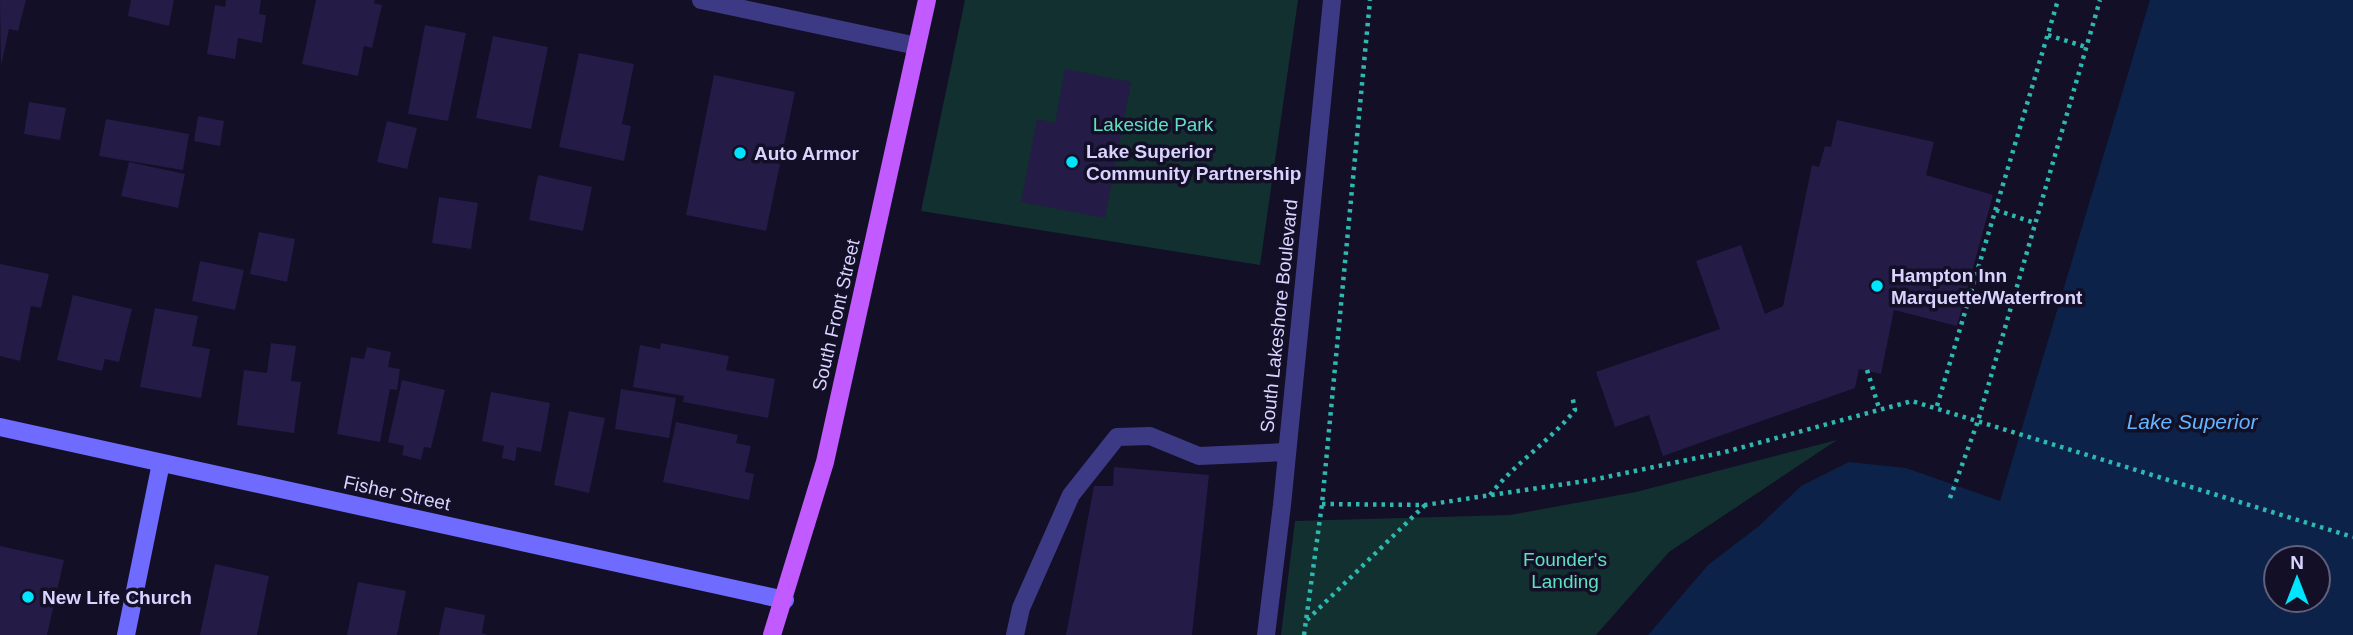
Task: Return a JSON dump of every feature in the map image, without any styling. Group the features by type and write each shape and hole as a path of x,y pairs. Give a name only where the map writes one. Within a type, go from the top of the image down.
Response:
{"main road":[{"name":"South Front Street","path":"772,635 785,600 825,462 928,0"}],"street":[{"path":"701,0 917,46"},
{"name":"South Lakeshore Boulevard","path":"1266,635 1332,0"},
{"name":"Fisher Street","path":"0,427 785,600"},
{"path":"1015,635 1021,608 1071,495 1117,437 1150,436 1199,456 1286,452"},
{"path":"126,635 161,463"}],"path":[{"path":"1304,635 1322,504 1370,0"},
{"path":"1937,407 2058,0"},
{"path":"1950,498 1978,421 2100,0"},
{"path":"2048,35 2086,47"},
{"path":"1996,210 2035,223"},
{"path":"1867,370 1879,408"},
{"path":"1489,495 1504,477 1575,410 1572,395"},
{"path":"1322,504 1425,505 1592,480 1725,452 1912,401 2353,537"},
{"path":"1306,620 1425,505"}],"green space":[{"name":"Lakeside Park","path":"965,0 1298,0 1260,265 921,211"},
{"name":"Founder's Landing","path":"1837,440 1669,552 1596,635 1281,635 1295,521 1510,515 1636,492"}],"water":[{"name":"Lake Superior","path":"2150,0 2353,0 2353,635 1648,635 1708,565 1759,526 1801,486 1849,462 1906,468 2000,501"}],"building":[{"path":"0,0 26,0 18,31 9,29 1,66"},
{"path":"131,0 174,0 169,26 128,16"},
{"path":"226,0 261,0 259,14 266,15 262,43 238,38 235,59 207,54 215,5 225,7"},
{"path":"316,0 375,0 374,3 382,5 372,48 364,46 358,76 302,64"},
{"path":"425,25 466,33 448,121 408,114"},
{"path":"493,36 548,47 531,129 476,118"},
{"path":"579,53 634,64 622,124 631,126 624,161 559,147"},
{"name":"Lake Superior Community Partnership","path":"1065,69 1131,82 1105,218 1021,202 1037,119 1055,123"},
{"name":"Auto Armor","path":"714,75 795,92 766,231 686,215"},
{"path":"29,102 66,108 60,140 24,134"},
{"path":"198,116 224,121 220,146 194,141"},
{"path":"106,119 189,134 183,170 99,156"},
{"name":"Hampton Inn Marquette/Waterfront","path":"1837,120 1934,142 1926,175 1993,195 1957,326 1894,310 1881,374 1859,369 1855,388 1663,456 1649,415 1615,427 1596,372 1720,329 1696,261 1741,245 1765,314 1783,306 1812,165 1819,167 1825,146 1831,147"},
{"path":"387,121 417,128 407,169 377,162"},
{"path":"129,162 185,174 178,208 121,196"},
{"path":"538,175 592,187 583,231 529,220"},
{"path":"439,197 478,203 471,249 432,243"},
{"path":"259,232 295,239 287,282 250,274"},
{"path":"200,261 244,270 235,310 192,301"},
{"path":"0,264 49,274 41,308 31,306 20,361 0,356"},
{"path":"73,295 132,309 119,362 105,359 102,371 57,360"},
{"path":"155,308 198,316 192,346 210,349 201,398 140,387"},
{"path":"271,343 296,346 291,381 301,382 294,433 237,425 244,370 267,373"},
{"path":"661,343 729,356 726,370 775,379 768,418 683,402 684,396 633,387 640,345 660,349"},
{"path":"367,347 391,352 388,367 400,369 397,390 390,389 380,442 337,434 351,357 364,359"},
{"path":"402,380 445,390 431,448 424,447 421,460 402,455 404,446 388,442"},
{"path":"621,389 676,398 669,438 615,429"},
{"path":"491,392 550,403 541,452 517,447 515,461 502,458 504,446 482,441"},
{"path":"569,411 605,418 589,493 554,485"},
{"path":"676,422 738,435 736,443 751,446 745,472 754,474 749,500 663,482"},
{"path":"1114,467 1209,475 1192,635 1066,635 1094,486 1113,486"},
{"name":"New Life Church","path":"0,546 64,560 47,635 0,635"},
{"path":"215,564 269,576 257,635 200,635"},
{"path":"358,582 406,591 397,635 347,635"},
{"path":"445,607 485,615 482,633 488,635 439,635"}],"place":[{"name":"Auto Armor","path":"740,153"},
{"name":"Lake Superior Community Partnership","path":"1072,162"},
{"name":"Hampton Inn Marquette/Waterfront","path":"1877,286"},
{"name":"New Life Church","path":"28,597"}]}
